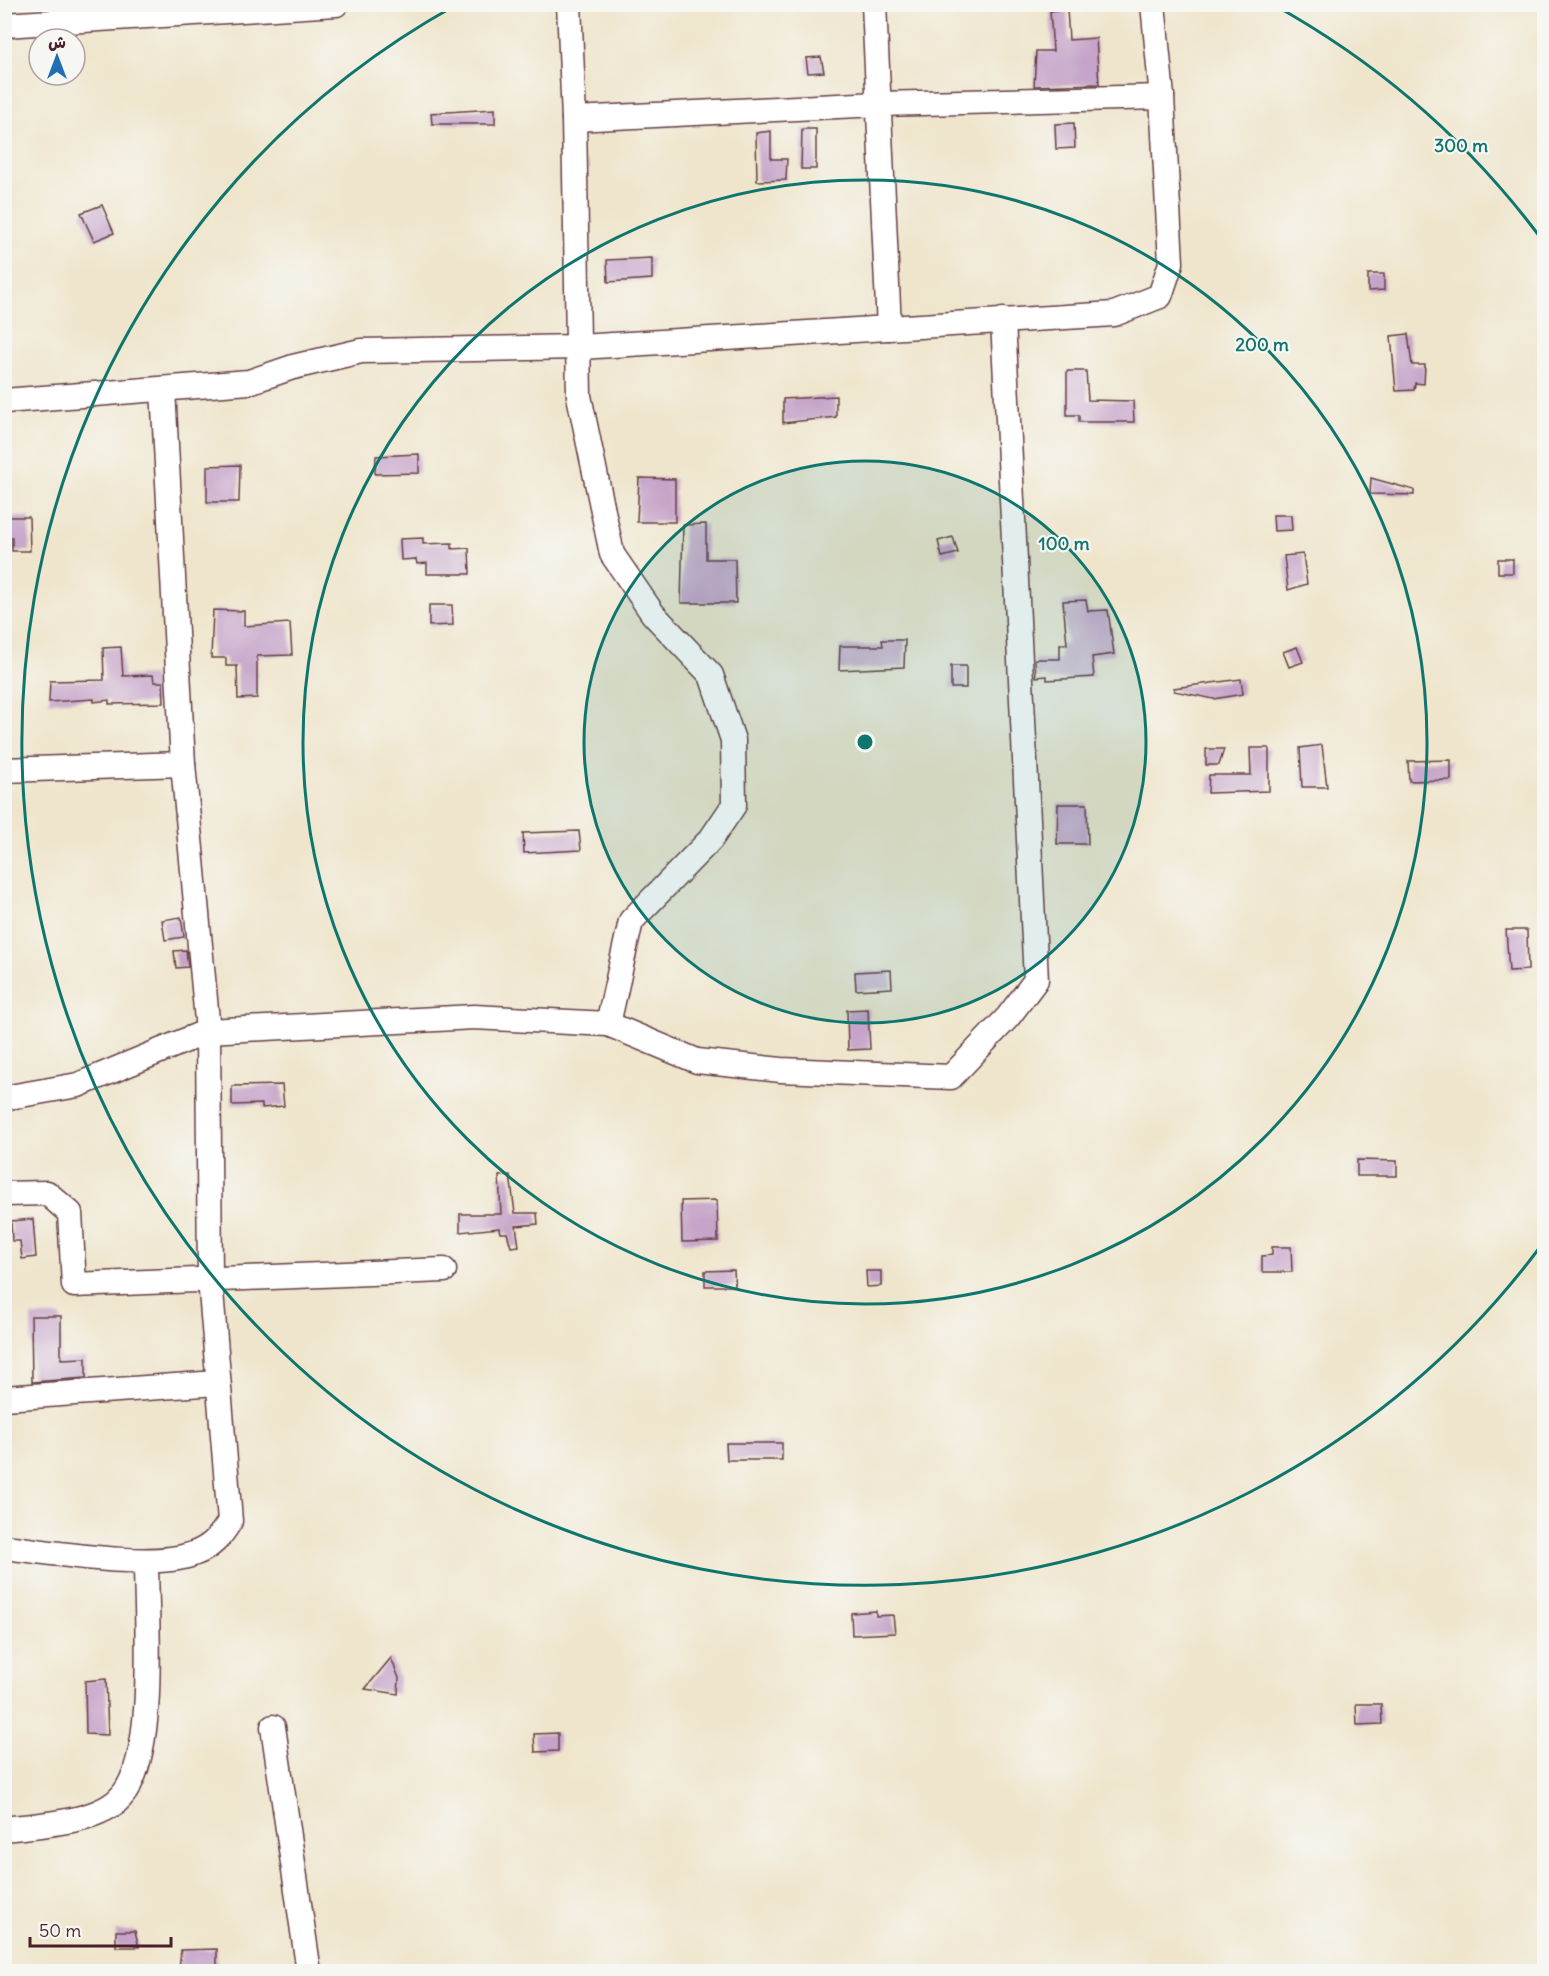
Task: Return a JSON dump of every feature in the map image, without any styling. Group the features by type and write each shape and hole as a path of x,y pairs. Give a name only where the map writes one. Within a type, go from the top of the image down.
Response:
{"street":[{"path":"4,25 336,4"},
{"path":"569,4 580,347 579,396 612,554 653,614 711,675 733,740 734,805 711,839 632,921 608,1024"},
{"path":"874,4 889,328"},
{"path":"4,401 249,382 294,367 361,351 580,347 1114,314 1160,296 1171,263 1162,97 1153,4"},
{"path":"574,119 879,104 1162,97"},
{"path":"4,1098 78,1085 208,1031 474,1017 608,1024 697,1061 781,1070 951,1077 1008,1017 1036,980 1003,320"},
{"path":"4,1547 146,1561 193,1555 219,1540 230,1521 210,1279 208,1031 183,764 163,388"},
{"path":"4,770 183,764"},
{"path":"4,1194 47,1193 70,1214 74,1285 444,1270"},
{"path":"4,1398 217,1383"},
{"path":"4,1829 84,1819 121,1798 137,1767 146,1729 146,1561"},
{"path":"273,1727 309,1971"}],"building":[{"path":"1067,9 1069,40 1096,38 1099,84 1034,86 1036,51 1053,51 1050,11"},
{"path":"821,57 824,72 808,73 806,58"},
{"path":"495,109 495,124 432,124 431,113"},
{"path":"1074,123 1075,148 1056,149 1055,124"},
{"path":"802,129 816,129 816,169 801,169"},
{"path":"771,131 771,159 787,159 786,180 757,181 756,133"},
{"path":"102,205 114,233 94,241 81,213"},
{"path":"652,258 652,279 608,282 607,260"},
{"path":"1368,274 1384,274 1384,290 1368,291"},
{"path":"1408,334 1412,365 1425,365 1424,384 1415,383 1414,390 1396,391 1391,336"},
{"path":"1067,371 1086,371 1088,400 1133,401 1134,422 1079,422 1079,415 1067,415"},
{"path":"836,396 836,417 783,423 783,399"},
{"path":"419,454 419,473 375,474 376,456"},
{"path":"240,465 239,502 207,502 207,466"},
{"path":"639,478 675,479 675,522 637,522"},
{"path":"1371,478 1414,490 1414,495 1370,494"},
{"path":"1273,515 1291,515 1292,530 1274,531"},
{"path":"4,517 29,517 30,551 12,551 12,537 4,537"},
{"path":"706,524 706,559 735,559 736,603 681,603 683,525"},
{"path":"953,537 958,553 942,557 938,541"},
{"path":"423,538 423,544 452,543 452,549 469,548 470,574 427,574 427,563 417,564 416,559 401,560 400,539"},
{"path":"1303,554 1307,584 1288,590 1284,556"},
{"path":"1498,559 1513,559 1513,573 1498,573"},
{"path":"1086,600 1088,611 1108,610 1114,654 1092,657 1094,677 1047,680 1047,676 1036,677 1035,659 1060,659 1060,644 1067,644 1063,601"},
{"path":"429,605 452,605 453,625 429,626"},
{"path":"213,610 244,611 244,626 290,623 292,655 257,656 257,698 238,699 237,666 226,666 226,658 211,658"},
{"path":"882,640 905,640 904,667 839,670 840,646 883,646"},
{"path":"121,647 123,676 153,675 154,682 163,682 164,703 109,704 109,700 94,702 94,699 49,702 50,681 104,680 103,648"},
{"path":"1297,647 1303,662 1289,667 1283,652"},
{"path":"951,666 966,666 966,688 951,688"},
{"path":"1241,679 1243,694 1214,699 1174,691 1174,688"},
{"path":"1322,745 1327,787 1302,787 1300,748"},
{"path":"1250,748 1269,748 1269,791 1208,793 1209,775 1251,775"},
{"path":"1206,749 1224,749 1219,765 1206,765"},
{"path":"1451,760 1451,780 1409,781 1408,761"},
{"path":"1058,804 1087,804 1088,844 1057,844"},
{"path":"579,831 581,850 524,853 523,833"},
{"path":"181,917 184,937 165,940 162,920"},
{"path":"1506,930 1527,930 1528,970 1509,971"},
{"path":"186,950 188,967 176,968 174,951"},
{"path":"891,970 892,988 856,990 855,972"},
{"path":"868,1009 870,1049 848,1050 847,1010"},
{"path":"282,1085 284,1106 262,1108 262,1104 232,1105 232,1086"},
{"path":"1357,1160 1397,1161 1397,1176 1357,1176"},
{"path":"510,1175 515,1213 537,1213 538,1224 516,1226 519,1246 511,1247 507,1233 500,1233 499,1228 460,1232 460,1214 501,1214 499,1176"},
{"path":"717,1200 718,1241 682,1242 681,1201"},
{"path":"33,1219 36,1257 22,1259 20,1241 12,1241 11,1221"},
{"path":"1272,1247 1291,1247 1292,1272 1262,1272 1262,1256 1272,1255"},
{"path":"734,1270 735,1286 705,1286 705,1271"},
{"path":"866,1271 881,1271 881,1286 867,1287"},
{"path":"31,1316 61,1316 61,1359 86,1358 86,1378 32,1382"},
{"path":"726,1443 782,1443 782,1460 727,1460"},
{"path":"876,1611 876,1616 893,1615 895,1633 852,1635 851,1613"},
{"path":"391,1658 399,1678 398,1694 365,1689"},
{"path":"106,1679 108,1735 86,1734 85,1681"},
{"path":"1356,1704 1381,1704 1382,1724 1357,1725"},
{"path":"558,1733 558,1751 535,1752 534,1734"},
{"path":"116,1931 135,1931 139,1947 116,1947"},
{"path":"217,1949 217,1971 179,1969 181,1950"}]}
